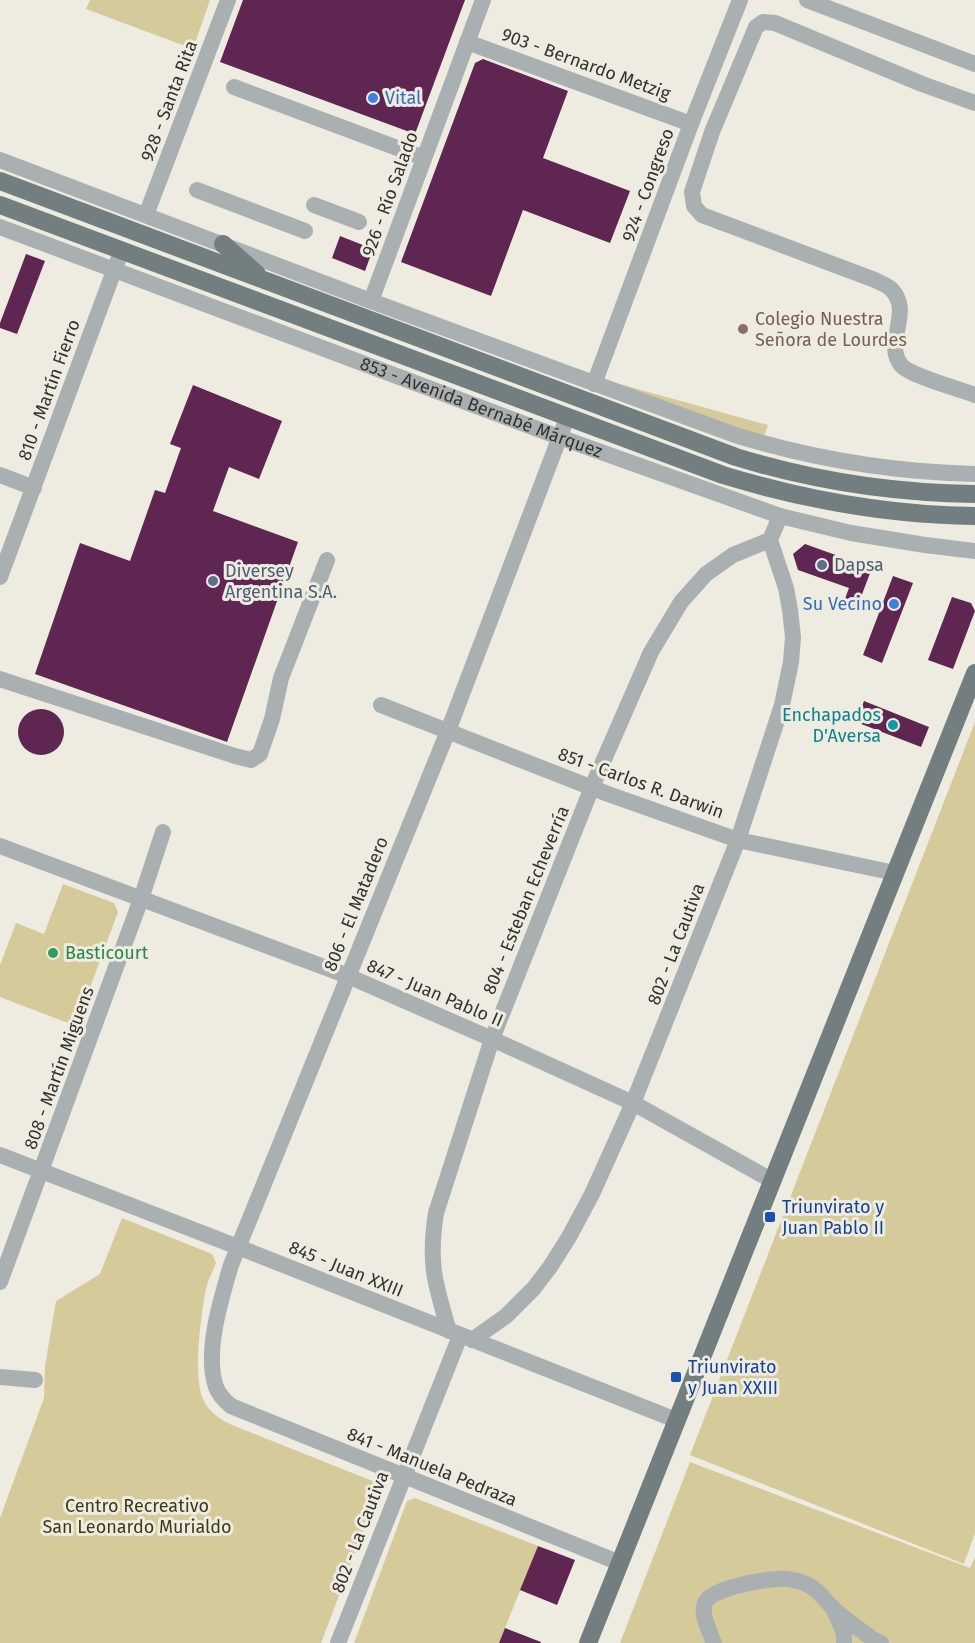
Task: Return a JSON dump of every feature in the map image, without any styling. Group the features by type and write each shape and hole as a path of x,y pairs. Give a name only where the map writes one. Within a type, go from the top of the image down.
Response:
{"main road":[{"path":"0,181 746,460 795,473 877,488 975,494"},
{"name":"853 - Avenida Bernabé Márquez","path":"0,206 723,475 814,500 953,516 975,516"},
{"path":"223,244 265,281"},
{"path":"588,1643 975,673"}],"street":[{"name":"928 - Santa Rita","path":"146,215 228,0"},
{"name":"926 - Río Salado","path":"371,301 483,0"},
{"name":"924 - Congreso","path":"594,384 740,0"},
{"path":"807,0 974,62"},
{"path":"975,103 922,84 775,23 763,22 756,27 725,100 692,192 694,206 702,215 875,280 891,289 901,310 895,345 902,365 915,374 975,395"},
{"name":"903 - Bernardo Metzig","path":"467,42 691,124"},
{"path":"234,87 424,158"},
{"path":"0,160 371,301 735,435 784,450 859,464 975,474"},
{"path":"197,190 305,231"},
{"path":"314,205 358,222"},
{"name":"853 - Avenida Bernabé Márquez","path":"0,227 559,437 780,516 851,533 975,551"},
{"name":"810 - Martín Fierro","path":"0,577 122,251"},
{"name":"806 - El Matadero","path":"231,1406 222,1398 216,1386 213,1363 214,1337 217,1315 238,1247 448,731 567,418"},
{"path":"0,475 34,488"},
{"path":"770,540 780,516"},
{"name":"804 - Esteban Echeverría","path":"460,1336 434,1282 433,1232 436,1213 492,1039 592,787 651,652 681,602 706,574 733,555 770,540"},
{"name":"802 - La Cautiva","path":"340,1642 460,1336 486,1331 518,1305 550,1267 592,1194 633,1103 738,840 782,705 791,662 793,637 790,610 786,588 770,540"},
{"path":"0,679 235,756 255,759 263,748 281,678 327,560"},
{"name":"851 - Carlos R. Darwin","path":"381,705 592,787 738,840 895,873"},
{"name":"808 - Martín Miguens","path":"0,1282 141,899 163,832"},
{"name":"847 - Juan Pablo II","path":"0,846 348,976 633,1103 773,1181"},
{"name":"845 - Juan XXIII","path":"0,1155 676,1420"},
{"path":"0,1377 35,1380"},
{"name":"841 - Manuela Pedraza","path":"231,1406 620,1563"},
{"path":"714,1643 703,1611 705,1602 710,1596 729,1588 778,1579 807,1584 876,1642"},
{"path":"834,1609 844,1633 844,1643"}],"green space":[{"path":"90,0 210,0 193,49 86,9"},
{"path":"601,379 768,425 763,439"},
{"path":"975,722 975,1533 964,1564 690,1455"},
{"name":"Basticourt","path":"63,884 114,903 118,912 76,1026 0,997 0,965 16,923 44,934"},
{"name":"Centro Recreativo San Leonardo Murialdo","path":"122,1218 212,1254 216,1263 206,1289 198,1363 200,1391 212,1412 232,1425 375,1482 379,1490 321,1643 0,1643 0,1518 44,1398 45,1366 56,1301 100,1274"},
{"path":"690,1462 970,1568 975,1557 975,1643 620,1643"},
{"path":"415,1498 538,1546 499,1643 354,1643 407,1501"}],"building":[{"name":"Vital","path":"243,0 465,0 415,134 220,62"},
{"path":"483,59 568,91 543,158 630,191 610,243 523,210 491,296 401,262 475,63"},
{"path":"340,236 373,249 365,271 332,258"},
{"path":"26,254 45,261 17,334 0,328 0,323"},
{"path":"193,385 282,421 259,479 229,467 213,511 298,542 227,742 35,674 80,543 130,561 155,490 165,493 181,448 170,444"},
{"path":"805,544 872,568 856,610 843,604 849,588 798,570 793,554"},
{"path":"893,576 913,583 882,663 863,655"},
{"path":"952,597 971,603 975,611 953,669 928,660"},
{"name":"Enchapados D'Aversa","path":"864,701 929,727 921,747 856,722"},
{"path":"41,709 50,710 58,715 63,723 63,741 58,749 50,754 41,755 32,754 24,749 19,741 18,732 19,723 24,715 32,710"},
{"path":"538,1546 575,1560 557,1605 520,1590"},
{"path":"505,1628 541,1642 541,1643 499,1643"}],"place":[{"name":"Vital","path":"373,98"},
{"name":"Colegio Nuestra Señora de Lourdes","path":"743,329"},
{"name":"Dapsa","path":"822,565"},
{"name":"Diversey Argentina S.A.","path":"213,581"},
{"name":"Su Vecino","path":"894,604"},
{"name":"Enchapados D'Aversa","path":"893,725"},
{"name":"Basticourt","path":"53,953"},
{"name":"Triunvirato y Juan Pablo II","path":"770,1217"},
{"name":"Triunvirato y Juan XXIII","path":"676,1377"}]}
